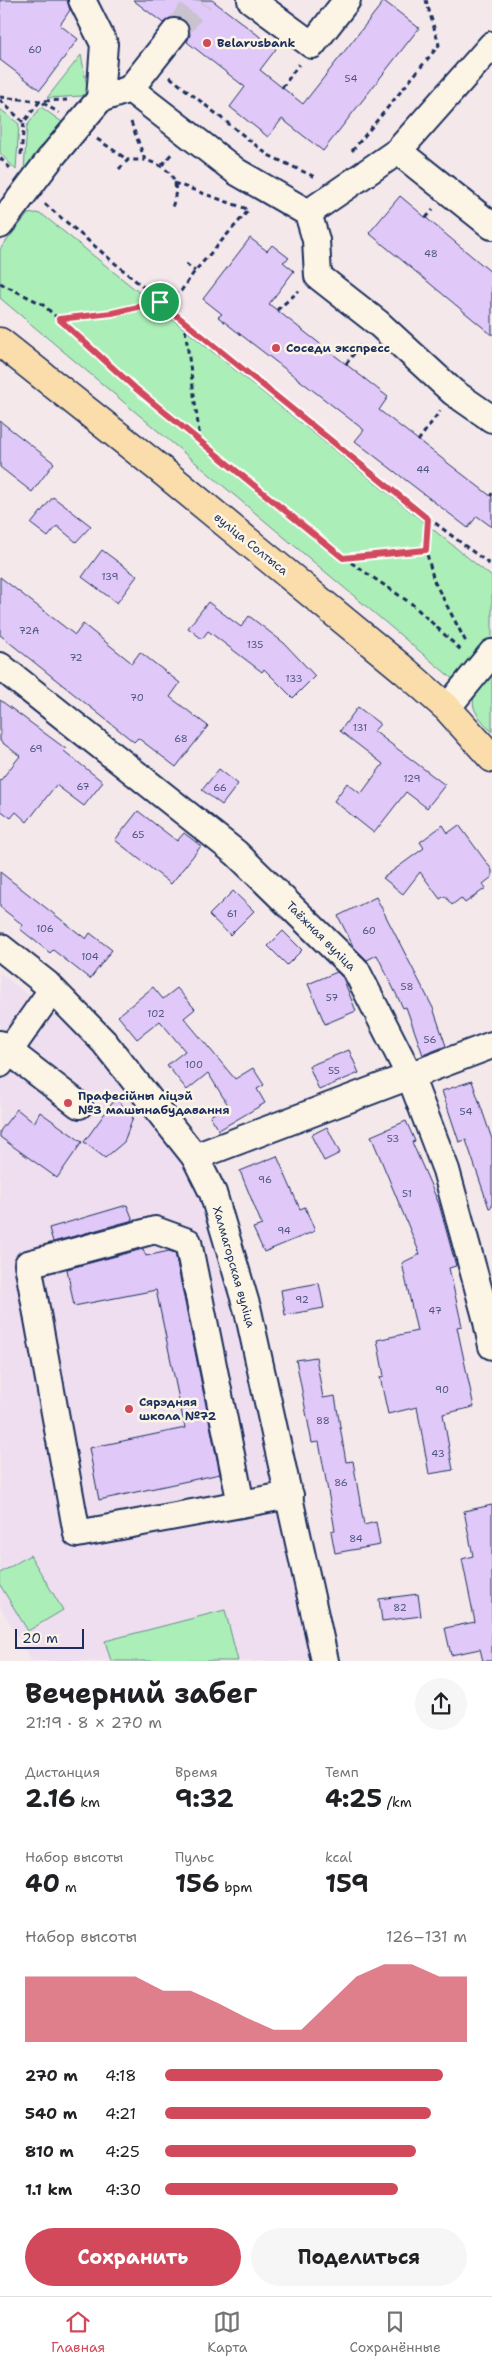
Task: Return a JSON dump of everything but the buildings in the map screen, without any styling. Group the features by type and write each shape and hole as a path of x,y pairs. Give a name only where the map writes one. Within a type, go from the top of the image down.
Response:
{"main road":[{"name":"вуліца Солтыса","path":"3,351 190,494 447,708 492,758"}],"street":[{"path":"82,0 104,44 100,99"},
{"path":"251,0 312,45 347,0"},
{"path":"0,225 23,184 53,155 100,99 130,89 174,32"},
{"path":"308,213 398,151 492,45"},
{"path":"130,89 238,172 308,213 316,240 318,276 378,323 453,392 492,419"},
{"path":"398,151 492,226"},
{"path":"447,708 486,660"},
{"name":"Таёжная вуліца","path":"0,666 236,852 356,970 410,1076 446,1170 486,1317 492,1346"},
{"name":"Халмагорская вуліца","path":"0,947 52,990 104,1042 195,1157 213,1193 248,1311 326,1661"},
{"path":"52,990 3,1053 78,1106"},
{"path":"195,1157 492,1045"},
{"path":"241,1504 188,1242 155,1230 28,1264 77,1534 241,1504 290,1495"}],"path":[{"path":"351,152 439,44 426,0"},
{"path":"152,62 268,155 318,179"},
{"path":"0,99 40,101 100,99"},
{"path":"0,99 24,122"},
{"path":"23,184 24,122 40,101"},
{"path":"0,158 23,184 160,302 428,519 492,566"},
{"path":"120,169 128,160 145,160"},
{"path":"174,182 248,211"},
{"path":"59,319 112,313 160,302 182,291 195,271 248,211 279,196"},
{"path":"186,264 195,271"},
{"path":"0,283 42,304 135,388 292,518 343,558 412,604 486,660"},
{"path":"184,321 200,440"},
{"path":"418,441 453,392"},
{"path":"428,519 426,550 434,581 486,660"},
{"path":"343,558 426,550"}],"shaded area":[{"name":"Сярэдняя школа №72","path":"0,973 83,1038 189,1168 236,1309 313,1661 32,1661 0,1606"}],"green space":[{"path":"81,55 88,91 82,96 47,98"},
{"path":"41,107 62,122 24,170 27,126"},
{"path":"0,109 19,124 16,170 0,153"},
{"path":"36,213 43,215 492,577 492,638 455,681 0,298 0,249 28,214"},
{"path":"492,670 492,732 477,714 473,702 478,689"},
{"path":"30,1555 63,1610 28,1631 0,1585 0,1573"},
{"path":"225,1610 238,1661 111,1661 105,1641"}],"tunnel":[{"path":"175,32 200,0"}],"place":[{"name":"Belarusbank","path":"207,43"},
{"name":"Соседи экспресс","path":"276,348"},
{"name":"Прафесійны ліцэй №3 машынабудавання","path":"68,1103"},
{"name":"Сярэдняя школа №72","path":"129,1409"}],"route":[{"path":"160,302 428,519 426,550 343,558 284,512 240,473 135,388 59,319 112,313 160,302"}]}
